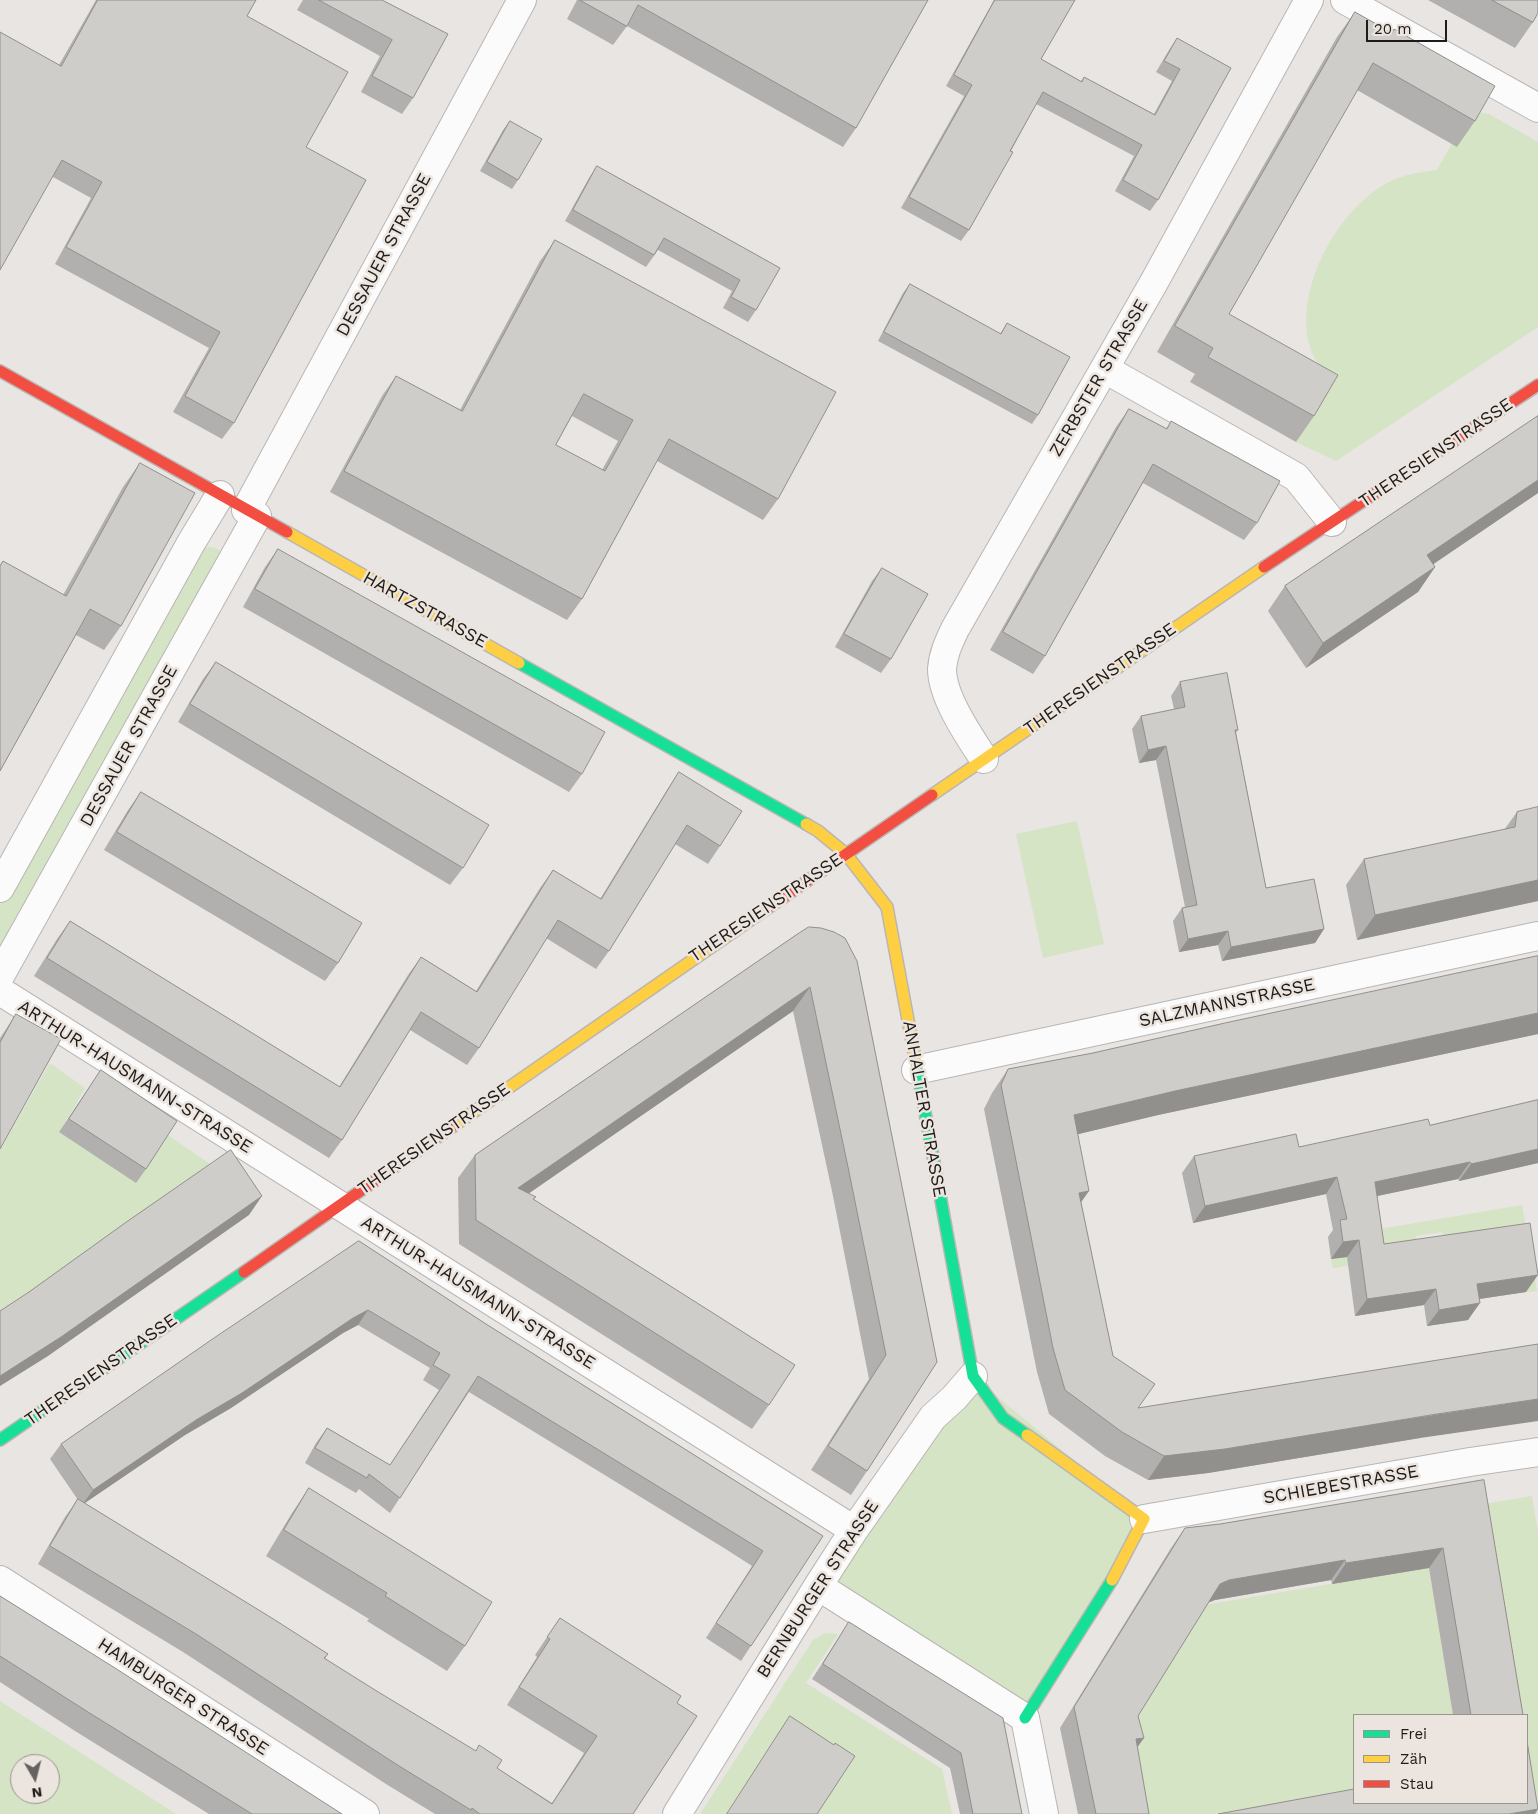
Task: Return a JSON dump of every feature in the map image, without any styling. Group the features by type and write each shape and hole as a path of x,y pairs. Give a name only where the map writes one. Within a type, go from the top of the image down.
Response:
{"street":[{"name":"DESSAUER STRASSE","path":"0,976 252,513 522,0"},
{"name":"ZERBSTER STRASSE","path":"984,759 950,701 942,670 945,651 1105,369 1309,0"},
{"path":"1345,0 1538,108"},
{"path":"1105,369 1296,478 1332,522"},
{"name":"HARTZSTRASSE","path":"0,371 818,831 846,854"},
{"name":"THERESIENSTRASSE","path":"0,1440 339,1206 641,994 1233,587 1538,385"},
{"path":"0,888 191,543 220,495"},
{"name":"ANHALTER STRASSE","path":"846,854 887,907 973,1376"},
{"name":"SALZMANNSTRASSE","path":"916,1070 1538,936"},
{"name":"ARTHUR-HAUSMANN-STRASSE","path":"0,991 854,1530"},
{"path":"973,1376 1003,1418 1144,1520 1108,1586 1026,1718 1044,1814"},
{"name":"BERNBURGER STRASSE","path":"677,1814 854,1530 933,1416 954,1398 973,1376"},
{"name":"SCHIEBESTRASSE","path":"1144,1520 1485,1459 1538,1452"},
{"name":"HAMBURGER STRASSE","path":"0,1580 365,1814"},
{"path":"818,1586 1026,1718"}],"green space":[{"path":"1477,112 1489,114 1538,142 1538,327 1336,461 1296,442 1320,401 1327,377 1317,363 1310,347 1306,324 1308,300 1315,275 1325,251 1355,208 1373,192 1393,180 1414,173 1437,170 1452,143 1457,146"},
{"path":"210,547 218,549 222,556 0,949 0,901 200,549"},
{"path":"1077,821 1104,944 1043,958 1016,834"},
{"path":"50,1063 85,1088 60,1132 168,1135 217,1169 0,1318 0,1150"},
{"path":"1522,1205 1537,1291 1526,1292 1518,1240 1446,1250 1442,1232 1416,1236 1419,1254 1333,1268 1331,1259 1371,1253 1368,1231"},
{"path":"973,1376 1144,1519 1025,1718 818,1586"},
{"path":"1532,1496 1538,1532 1538,1814 1528,1814 1528,1714 1512,1714 1478,1505"},
{"path":"1427,1556 1453,1714 1353,1714 1353,1803 1309,1814 1131,1814 1123,1734 1204,1605 1397,1573"},
{"path":"825,1633 838,1634 806,1683 942,1769 952,1814 700,1814 813,1640"},
{"path":"0,1701 176,1814 0,1814"}],"building":[{"path":"98,0 256,0 247,16 348,72 306,147 366,180 234,423 185,396 220,332 66,247 102,182 62,160 0,270 0,32 61,66"},
{"path":"319,0 382,0 448,34 413,98 372,76 392,40"},
{"path":"580,0 928,0 856,128 638,5 627,26"},
{"path":"995,0 1075,0 1041,59 1082,82 1084,77 1155,115 1180,69 1164,61 1177,38 1231,68 1158,200 1123,180 1142,145 1043,92 1010,151 1013,152 969,230 909,197 972,85 954,75"},
{"path":"1492,0 1538,0 1538,13 1533,22"},
{"path":"1355,12 1392,33 1394,29 1495,86 1475,121 1373,63 1229,314 1338,375 1314,416 1208,357 1213,348 1175,326"},
{"path":"510,121 542,139 518,180 487,162"},
{"path":"597,166 780,268 756,310 731,297 740,280 664,238 654,255 573,210"},
{"path":"555,240 836,392 778,499 669,439 582,599 344,471 396,376 462,411","holes":["584,394 633,420 605,471 556,445"]},
{"path":"910,284 1001,334 1007,323 1070,357 1038,415 884,332"},
{"path":"1129,409 1167,429 1171,421 1280,481 1257,523 1153,464 1045,656 1003,632"},
{"path":"1538,416 1538,480 1427,555 1435,567 1323,643 1285,586"},
{"path":"140,463 195,493 121,626 90,609 0,771 0,566 3,561 66,596"},
{"path":"278,549 605,732 582,774 255,589"},
{"path":"882,568 928,594 891,659 844,634"},
{"path":"216,662 489,825 463,868 190,704"},
{"path":"1227,673 1238,730 1235,730 1266,888 1314,879 1324,929 1231,947 1228,931 1188,939 1182,908 1197,905 1166,746 1148,750 1141,716 1185,707 1180,682"},
{"path":"679,772 742,811 720,846 687,825 609,951 558,920 479,1048 421,1012 342,1140 47,958 70,921 340,1087 421,957 477,992 553,870 601,899"},
{"path":"141,792 362,923 338,963 117,832"},
{"path":"1538,807 1538,880 1375,915 1364,859 1515,827 1517,812"},
{"path":"809,927 821,928 845,938 857,961 937,1362 867,1471 828,1446 886,1355 810,987 518,1188 536,1197 533,1199 795,1365 769,1405 476,1220 475,1155"},
{"path":"1538,956 1538,1013 1175,1091 1074,1115 1089,1191 1079,1193 1113,1356 1155,1384 1138,1408 1538,1344 1538,1399 1225,1449 1164,1456 1122,1432 1065,1390 1053,1348 1001,1085 1008,1069 1093,1053"},
{"path":"16,1014 61,1039 0,1149 0,1043"},
{"path":"101,1070 177,1121 146,1169 69,1119"},
{"path":"1538,1100 1538,1149 1375,1182 1384,1244 1530,1223 1538,1275 1477,1284 1480,1303 1439,1310 1436,1289 1367,1299 1359,1240 1343,1242 1340,1220 1347,1219 1337,1177 1205,1206 1194,1156 1296,1134 1299,1147 1428,1119 1430,1125"},
{"path":"231,1150 262,1196 61,1337 0,1376 0,1311"},
{"path":"359,1241 486,1324 823,1536 751,1646 716,1623 763,1551 478,1376 400,1498 369,1474 367,1478 315,1448 327,1428 390,1465 450,1375 433,1365 440,1353 368,1310 353,1318 242,1393 196,1420 93,1490 61,1444"},
{"path":"1484,1480 1523,1714 1471,1714 1443,1548 1346,1563 1345,1560 1229,1580 1220,1584 1138,1716 1144,1738 1136,1739 1149,1814 1096,1814 1074,1707 1185,1528 1220,1524"},
{"path":"309,1488 492,1602 465,1646 385,1596 387,1593 284,1530"},
{"path":"78,1499 328,1654 324,1658 375,1690 476,1751 479,1745 502,1760 497,1768 552,1804 597,1736 519,1687 550,1639 547,1637 560,1618 681,1696 677,1703 697,1716 633,1814 480,1814 399,1766 196,1634 50,1546"},
{"path":"0,1596 342,1814 252,1814 0,1656"},
{"path":"849,1622 1003,1718 1022,1814 973,1814 961,1753 823,1664"},
{"path":"790,1716 834,1745 835,1743 855,1756 817,1814 727,1814"},
{"path":"1528,1747 1538,1809 1509,1814 1218,1814 1353,1789 1353,1804 1528,1804"}],"traffic: fast":[{"path":"519,663 806,824"},
{"path":"916,1063 973,1376 1003,1418 1027,1435"},
{"path":"0,1440 244,1272"},
{"path":"1025,1718 1112,1580"}],"traffic: slow":[{"path":"287,532 519,663"},
{"path":"932,795 1264,567"},
{"path":"806,824 818,831 846,854 887,907 916,1063"},
{"path":"452,1127 733,932"},
{"path":"1027,1435 1144,1519 1112,1580"}],"traffic: jam":[{"path":"0,371 287,532"},
{"path":"1264,567 1538,385"},
{"path":"733,932 932,795"},
{"path":"244,1272 452,1127"}]}
